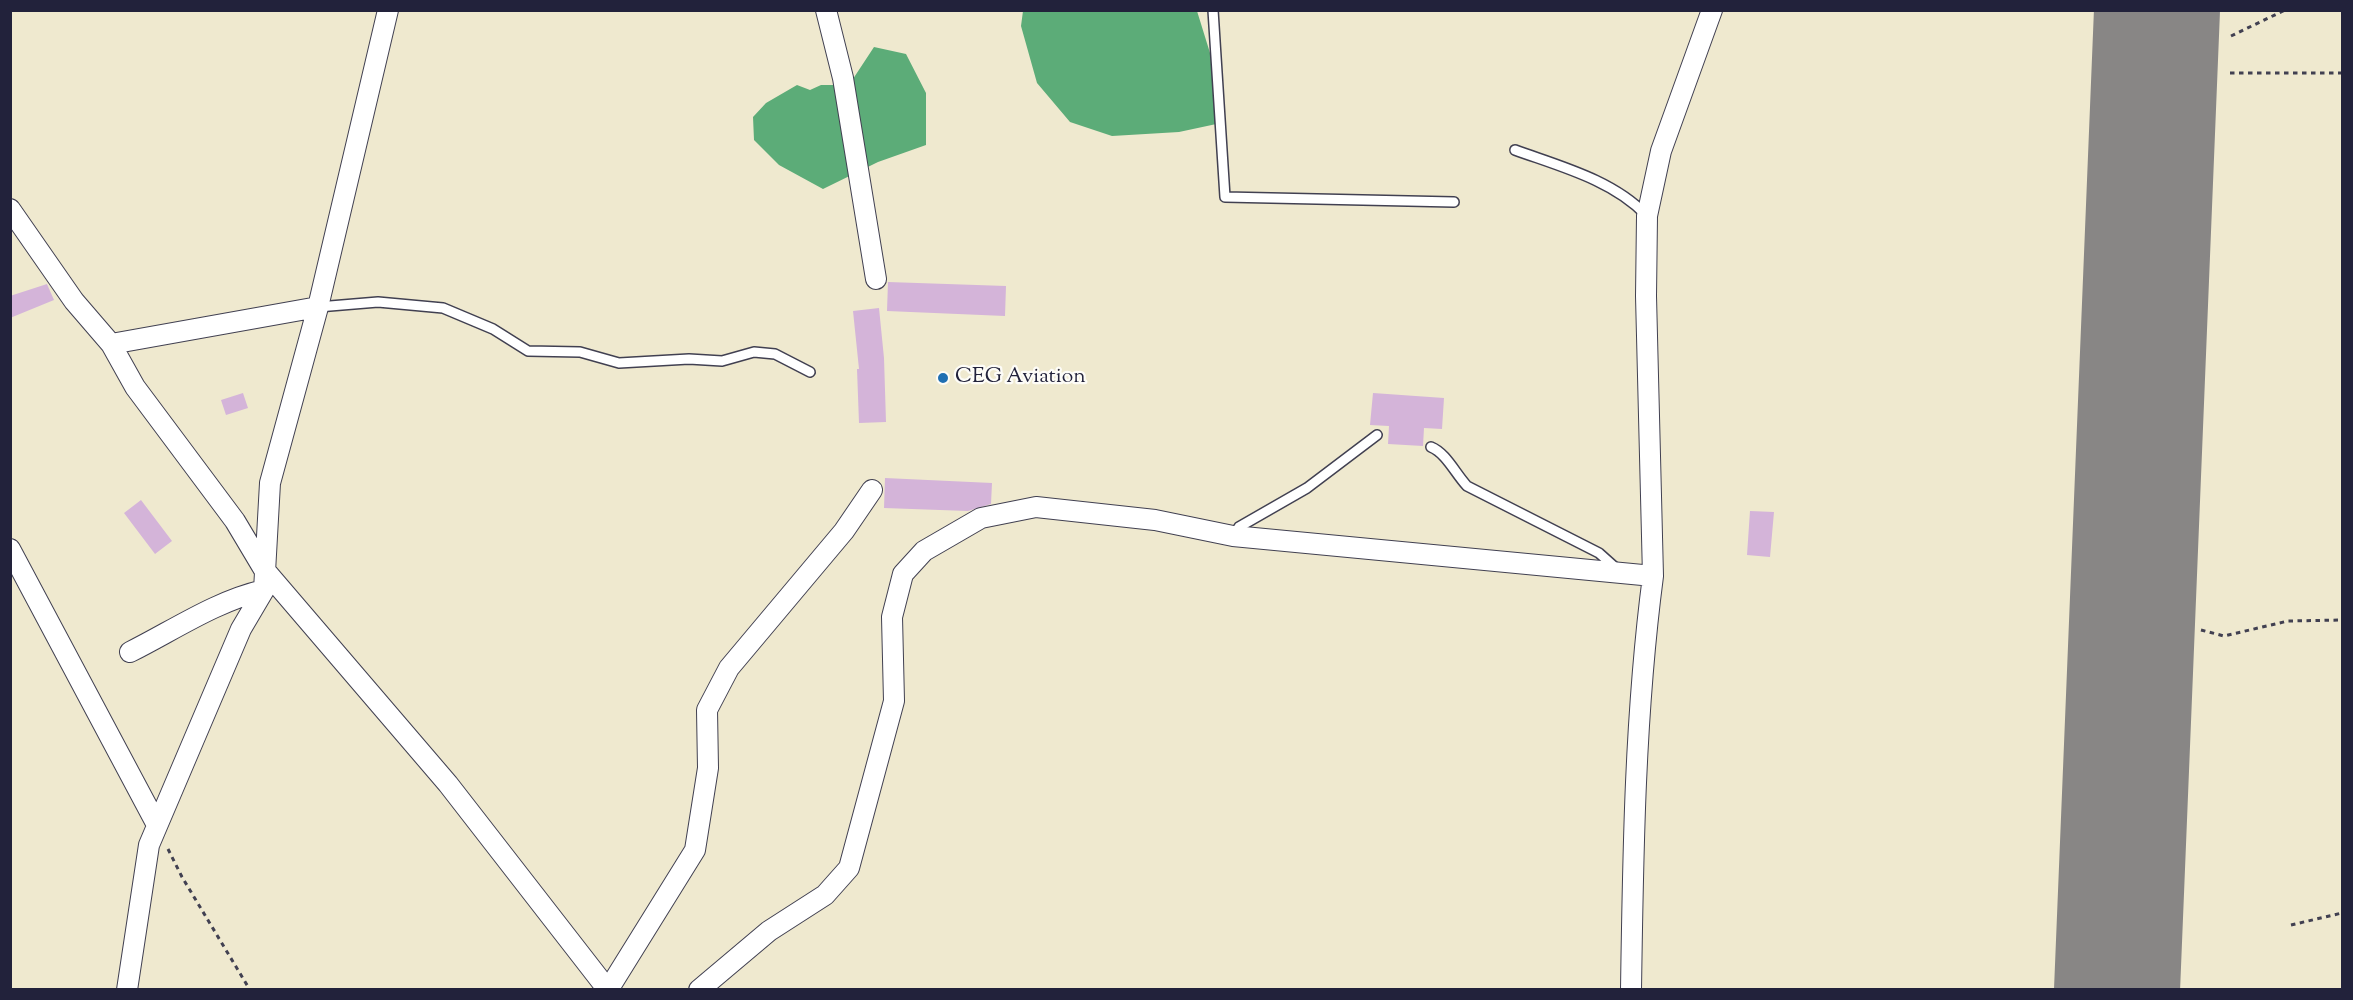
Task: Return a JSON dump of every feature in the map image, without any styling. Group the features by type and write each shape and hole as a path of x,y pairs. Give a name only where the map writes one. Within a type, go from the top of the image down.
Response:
{"street":[{"path":"127,990 149,846 241,629 264,590 263,568 270,483 318,307 388,10"},
{"path":"826,10 845,90 876,279"},
{"path":"1631,990 1634,836 1647,618 1653,576 1646,296 1647,216 1661,151 1712,10"},
{"path":"10,209 18,233 111,344 135,387 235,521 263,568 448,784 608,989 695,850 708,768 707,710 729,668 844,531 872,490"},
{"path":"111,344 318,307"},
{"path":"699,990 769,931 825,895 849,868 894,701 892,617 903,574 924,551 981,518 1036,507 1155,520 1233,536 1653,576"},
{"path":"10,549 157,825"},
{"path":"130,652 206,614 222,602 264,590"}],"lane":[{"path":"1213,10 1225,197 1454,202"},
{"path":"1515,150 1586,176 1636,204 1647,216"},
{"path":"318,307 378,302 442,308 493,329 528,351 580,352 618,363 689,359 722,361 754,352 775,354 810,372"},
{"path":"1233,536 1239,527 1307,488 1370,437 1377,435"},
{"path":"1431,447 1439,450 1450,468 1467,486 1599,554 1622,574"}],"path":[{"path":"2231,36 2284,10"},
{"path":"2230,73 2343,73"},
{"path":"2201,630 2224,636 2288,621 2343,620"},
{"path":"157,825 182,877 250,990"},
{"path":"2291,925 2343,913"}],"green space":[{"path":"1023,11 1197,11 1219,82 1221,123 1179,132 1112,136 1070,122 1037,83 1021,26"},
{"path":"874,47 906,54 926,93 926,145 878,162 823,189 779,165 754,140 753,117 766,103 797,85 810,90 821,85 849,85"}],"building":[{"path":"888,282 1006,286 1005,316 887,311"},
{"path":"47,284 54,300 10,318 10,296"},
{"path":"879,308 884,358 886,422 859,423 857,369 859,369 853,311"},
{"path":"243,393 248,408 226,415 221,400"},
{"path":"1373,393 1444,398 1442,429 1424,428 1423,446 1388,444 1389,426 1370,425"},
{"path":"885,478 992,483 991,504 968,511 884,508"},
{"path":"141,500 172,541 155,554 124,513"},
{"path":"1750,511 1774,512 1770,557 1747,555"}],"runway":[{"path":"2117,990 2157,10"}],"place":[{"name":"CEG Aviation","path":"943,378"}]}
